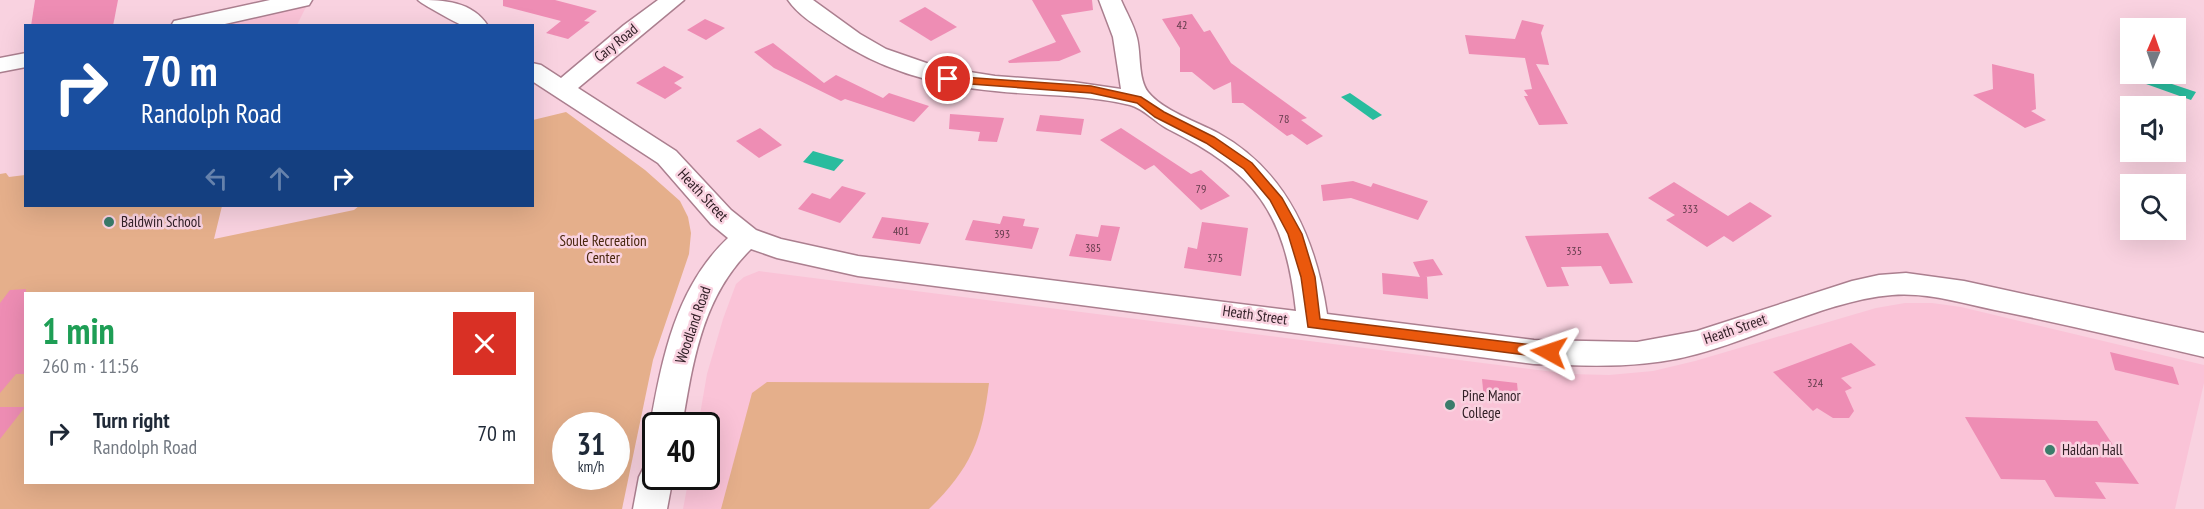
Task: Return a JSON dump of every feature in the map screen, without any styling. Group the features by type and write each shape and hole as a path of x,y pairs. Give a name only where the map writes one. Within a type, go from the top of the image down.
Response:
{"street":[{"path":"191,24 301,0"},
{"path":"429,0 452,9 474,24"},
{"name":"Cary Road","path":"561,90 632,30 673,0"},
{"path":"799,0 818,17 861,47 910,67 948,79 1091,90 1141,100"},
{"path":"1110,0 1125,37 1132,87 1141,100 1160,114 1210,140 1248,166 1276,198 1295,234 1308,277 1313,323"},
{"path":"0,65 24,60"},
{"name":"Heath Street","path":"534,71 667,158 721,217 746,237 777,248 858,266 969,282 1534,352 1648,353 1694,344 1803,305 1879,286 1906,284 2059,312 2204,345"},
{"name":"Woodland Road","path":"669,412 683,346 699,303 711,276 746,237"},
{"path":"650,509 654,490"}],"shaded area":[{"path":"306,7 298,24 227,24"},
{"path":"2146,84 2172,84 2196,92 2191,100 2186,96"},
{"path":"1350,93 1382,115 1373,120 1341,97"},
{"path":"813,151 844,160 834,171 803,162"},
{"name":"Pine Manor College","path":"759,271 1570,374 1609,375 1653,371 1695,361 1876,308 1905,303 1932,303 1961,307 2204,365 2204,383 2175,509 683,509 687,490 720,490 720,412 700,412 707,374 723,319 736,284 744,277"}],"green space":[{"name":"Soule Recreation Center","path":"566,112 645,170 680,201 688,217 691,233 689,254 653,360 630,471 630,412 552,412 552,490 626,490 622,509 0,509 0,174 6,173 9,177 24,175 24,207 222,207 214,239 354,210 358,207 534,207 534,120"},
{"path":"767,382 989,383 983,421 972,452 955,480 929,509 721,509 752,393"}],"building":[{"path":"35,0 118,0 113,24 31,24"},
{"path":"503,0 555,0 597,11 584,21 590,22 568,39 546,33 561,21 503,6"},
{"path":"1032,0 1092,0 1093,10 1061,15 1081,52 1059,61 1009,63 1008,61 1056,42"},
{"path":"925,7 957,27 931,41 899,21"},
{"path":"1192,14 1204,32 1210,30 1231,63 1307,118 1301,120 1323,136 1307,145 1292,134 1287,136 1243,103 1232,103 1231,82 1214,90 1192,72 1180,72 1180,48 1162,19"},
{"path":"705,19 725,28 706,40 687,30"},
{"path":"1522,20 1544,25 1541,33 1549,65 1536,64 1568,124 1539,125 1524,96 1528,96 1524,90 1532,89 1525,58 1469,54 1465,35 1515,39"},
{"path":"773,43 824,83 836,75 883,98 889,93 929,106 914,122 845,99 841,101 774,68 754,52"},
{"path":"1992,64 2034,74 2036,109 2031,111 2046,120 2025,128 1973,95 1993,89"},
{"path":"664,66 684,77 674,83 682,88 665,99 636,83"},
{"path":"950,114 1004,118 997,142 978,141 980,132 949,129"},
{"path":"1040,115 1084,119 1081,135 1036,131"},
{"path":"760,128 782,145 759,158 736,141"},
{"path":"1121,128 1191,174 1201,170 1230,196 1201,210 1154,165 1145,170 1100,140"},
{"path":"1353,181 1371,187 1373,183 1428,201 1418,220 1351,198 1323,201 1321,185"},
{"path":"1674,182 1728,216 1750,202 1772,216 1733,242 1724,236 1707,247 1666,220 1675,215 1648,198"},
{"path":"842,186 866,193 840,223 798,209 812,193 830,199"},
{"path":"1003,216 1025,219 1023,226 1039,228 1032,249 965,240 973,220 1000,224"},
{"path":"882,217 929,223 920,244 872,238"},
{"path":"1202,222 1248,228 1241,276 1184,268 1188,247 1197,249"},
{"path":"1101,225 1120,227 1111,261 1069,256 1076,234 1098,237"},
{"path":"1608,233 1633,283 1610,284 1601,266 1561,267 1569,286 1547,287 1525,236"},
{"path":"1433,259 1443,275 1425,277 1427,277 1428,299 1383,294 1382,273 1420,277 1413,262"},
{"path":"26,289 24,292 24,374 16,374 0,393 0,303 10,290"},
{"path":"1851,343 1876,365 1841,378 1852,388 1845,391 1854,411 1849,418 1833,418 1817,408 1813,411 1773,372"},
{"path":"2110,352 2173,367 2179,385 2115,370"},
{"path":"1482,379 1517,383 1519,403 1484,399"},
{"path":"0,407 24,407 24,408 0,439"},
{"name":"Haldan Hall","path":"1965,417 2097,421 2139,484 2095,482 2106,499 2055,497 2045,480 2001,479"}],"place":[{"name":"Baldwin School","path":"109,222"},
{"name":"Pine Manor College","path":"1450,405"},
{"name":"Haldan Hall","path":"2050,450"}],"route":[{"path":"948,79 1064,87 1141,100 1160,114 1210,140 1248,166 1276,198 1295,234 1308,277 1313,323 1444,341 1549,352"}]}
